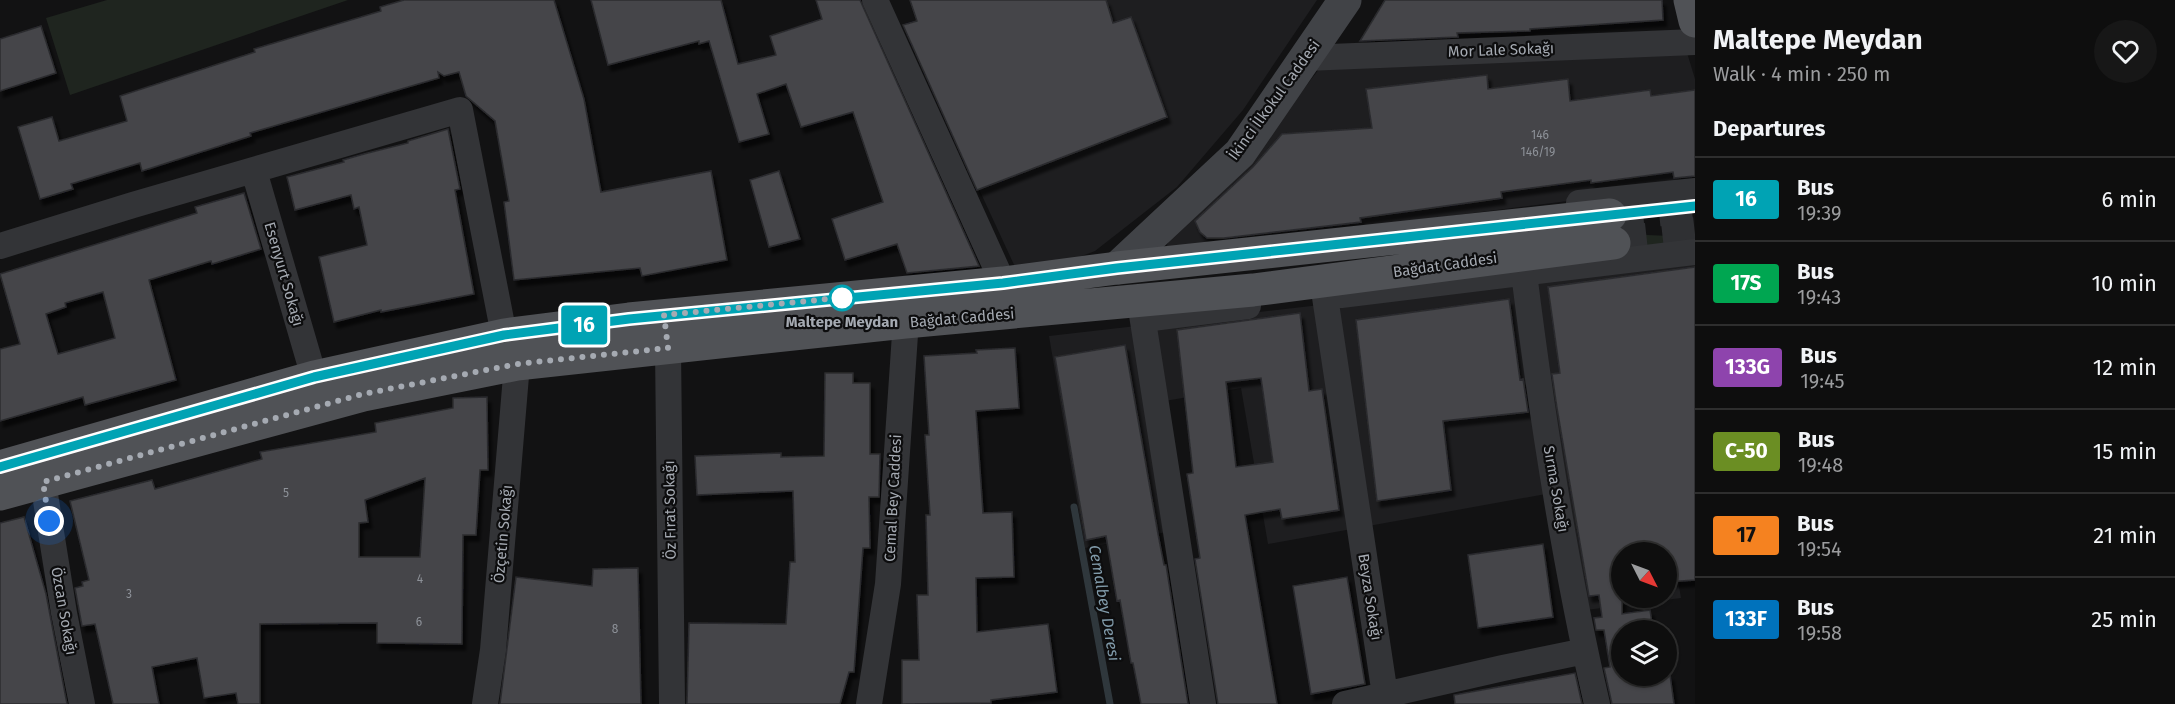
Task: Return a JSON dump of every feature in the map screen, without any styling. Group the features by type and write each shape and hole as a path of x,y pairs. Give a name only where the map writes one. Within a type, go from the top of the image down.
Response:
{"main road":[{"path":"1690,0 1695,21"},
{"name":"Bağdat Caddesi","path":"0,467 314,377 511,350 668,348 907,307 1003,283 1117,268 1515,226 1612,229 1352,278 1142,310 907,307 664,315 511,350 363,394 0,494"}],"street":[{"path":"875,0 1003,283"},
{"name":"İkinci İlkokul Caddesi","path":"1117,268 1240,153 1345,0"},
{"name":"Mor Lale Sokağı","path":"1306,58 1695,42"},
{"name":"Özçetin Sokağı","path":"254,171 460,110 511,350 493,650 485,704"},
{"path":"0,246 254,171"},
{"name":"Esenyurt Sokağı","path":"254,171 314,377"},
{"path":"1515,226 1522,209 1695,191"},
{"name":"Bağdat Caddesi","path":"1142,310 1325,297 1695,252"},
{"name":"Sırma Sokağı","path":"1524,273 1539,394 1585,651 1597,704"},
{"name":"Beyza Sokağı","path":"1325,297 1385,695"},
{"name":"Cemal Bey Caddesi","path":"869,704 888,584 907,307"},
{"path":"1142,310 1203,704"},
{"name":"Öz Fırat Sokağı","path":"664,315 668,348 672,704"},
{"name":"Özcan Sokağı","path":"43,482 63,614 82,704"},
{"path":"1345,704 1585,651"}],"shaded area":[{"path":"107,0 348,0 70,95 46,18"},
{"path":"976,0 1317,0 1243,110 1177,187 1095,251 1053,267 1016,269 903,25"},
{"path":"1685,46 1695,79 1695,183 1165,252 1172,229 1255,152 1323,64"},
{"path":"1622,225 1647,235 1695,237 1695,261 1624,272"},
{"path":"1695,262 1695,516 1667,515 1672,542 1611,542 1611,607 1586,610 1557,492 1268,544 1241,388 1153,403 1172,531 1085,548 1049,336"},
{"path":"1677,574 1681,598 1677,599"}],"building":[{"path":"404,0 554,0 584,99 601,192 711,171 727,260 642,276 640,268 514,280 504,202 509,201 495,121 466,96 459,72 444,76 438,72 439,78 250,133 251,136 142,171 140,163 71,184 73,189 40,199 18,127 52,117 59,141 127,121 120,96 255,52 254,49 381,11 380,7"},
{"path":"591,0 721,0 738,64 776,55 770,36 822,19 816,0 860,0 979,266 907,273 897,244 845,260 832,219 883,202 853,112 801,127 786,84 757,94 769,134 739,142 709,41 699,44 699,41 608,65"},
{"path":"910,0 1106,0 1113,23 1131,17 1167,117 977,190 903,25 917,21"},
{"path":"1385,0 1662,0 1663,20 1530,29 1530,31 1457,33 1458,37 1360,41"},
{"path":"41,26 56,73 0,91 0,39"},
{"path":"1487,75 1488,89 1568,79 1570,101 1650,90 1651,96 1695,90 1695,176 1674,178 1673,172 1591,183 1591,180 1501,192 1502,198 1360,218 1361,222 1224,238 1207,238 1200,232 1195,221 1253,167 1282,134 1372,128 1366,89"},
{"path":"448,129 460,189 455,190 474,294 381,312 381,310 334,322 319,257 367,245 359,207 354,209 351,195 295,210 287,177 408,143 408,141"},
{"path":"779,171 800,239 769,247 750,180"},
{"path":"244,193 261,249 149,280 176,380 85,405 83,397 0,421 0,349 20,344 0,274 197,213 195,207","holes":["103,292 115,338 58,354 46,314 66,307 65,303"]},
{"path":"1695,267 1695,580 1677,581 1677,542 1611,542 1611,608 1622,608 1622,614 1650,610 1652,620 1611,620 1611,686 1672,686 1674,704 1612,704 1604,668 1610,667 1604,630 1596,630 1594,618 1602,617 1599,595 1589,596 1557,408 1552,374 1560,373 1548,287"},
{"path":"1509,299 1520,380 1523,379 1528,412 1443,421 1451,490 1377,501 1356,320"},
{"path":"1300,313 1309,391 1322,389 1339,510 1282,519 1280,509 1245,515 1277,704 1218,704 1195,559 1200,558 1187,474 1193,473 1177,330","holes":["1261,378 1273,462 1236,467 1226,382"]},
{"path":"1125,345 1158,534 1164,565 1166,565 1188,704 1141,704 1120,600 1117,601 1106,536 1086,540 1055,357"},
{"path":"1015,348 1019,408 976,411 983,513 1012,512 1014,577 976,578 977,632 1048,624 1057,692 991,700 991,703 902,704 902,660 919,660 917,595 928,595 926,515 930,515 925,435 929,435 924,356"},
{"path":"825,373 853,373 853,383 870,383 870,454 880,454 879,497 869,497 870,548 863,548 854,672 849,672 840,704 687,704 689,623 786,624 790,562 795,562 793,491 697,495 695,456 781,453 781,457 824,456"},
{"path":"487,397 488,470 480,470 476,535 463,535 462,644 377,643 377,623 260,624 260,704 238,704 236,693 204,698 197,658 152,667 159,704 113,704 95,624 82,626 75,588 83,586 82,582 89,580 70,501 152,480 155,489 262,459 260,452 376,432 375,423 453,408 453,398","holes":["425,478 420,557 359,557 359,523 368,522 365,500"]},
{"path":"24,517 46,594 67,704 0,704 0,523"},
{"path":"1543,544 1553,617 1478,628 1468,555"},
{"path":"638,568 641,704 500,704 516,577 592,586 593,569"},
{"path":"1347,577 1365,684 1311,694 1293,586"},
{"path":"1575,673 1582,704 1455,704 1454,695"}],"waterway":[{"name":"Cemalbey Deresi","path":"1074,507 1110,704"}],"tunnel":[{"path":"1610,215 1695,206"},
{"path":"1614,243 1695,234"}],"bus line":[{"name":"16","path":"0,467 314,377 504,335 629,319 1003,283 1117,268 1695,206"}],"place":[{"name":"Maltepe Meydan","path":"842,298"}],"route":[{"path":"49,521 43,482 363,394 517,364 668,348 664,315 849,297 842,298"}]}
